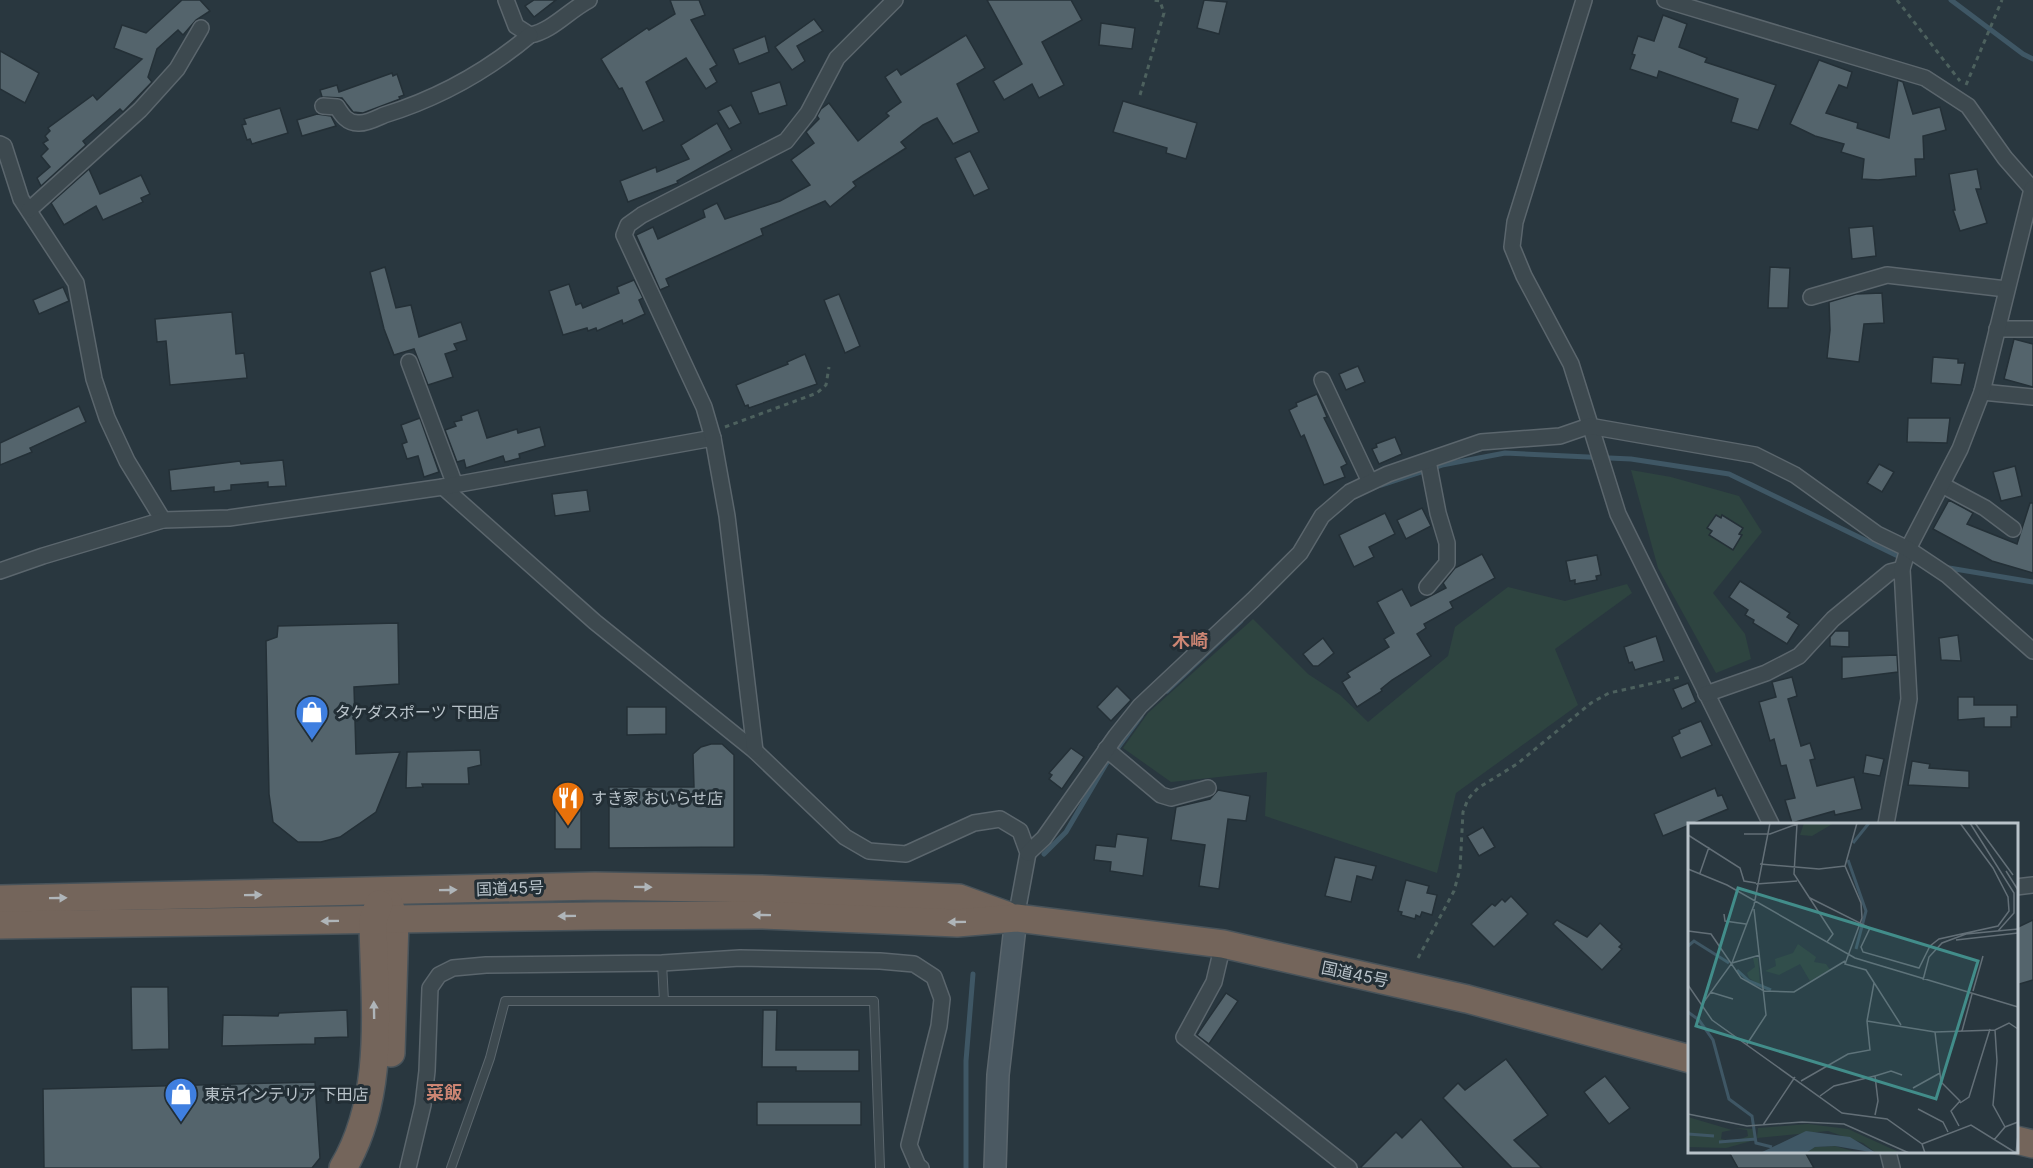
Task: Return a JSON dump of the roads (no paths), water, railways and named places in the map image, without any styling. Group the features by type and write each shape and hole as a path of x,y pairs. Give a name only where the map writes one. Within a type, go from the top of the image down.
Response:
{"highway":[{"name":"国道45号","path":"0,898 595,886 761,889 960,898 1016,918"},
{"path":"363,1168 377,1140 390,1084 384,892"},
{"name":"国道45号","path":"0,925 762,915 957,923 1016,918 1223,944 1467,999 1688,1059"},
{"path":"344,1168 361,1129 372,1081 384,920"},
{"path":"2018,1140 2033,1144"}],"street":[{"path":"506,0 516,26 530,35"},
{"path":"323,106 337,107 346,120 359,123 416,105 490,67 530,35 543,32 573,8 589,0"},
{"path":"755,751 727,516 712,435 704,407 624,235 628,225 642,215 786,141 808,113 837,58 895,0"},
{"path":"1584,0 1515,222 1512,247 1524,276 1571,364 1618,514 1694,673 1770,823"},
{"path":"1665,0 1925,78 1963,94 1968,106 2005,158 2032,190 1982,392 1942,485 1908,549 1902,569 1909,699 1886,823"},
{"path":"29,210 140,110 177,69 201,28"},
{"path":"0,144 4,146 21,199 76,283 94,379 107,418 128,461 163,520"},
{"path":"1811,297 1887,275 2006,289"},
{"path":"1997,329 2033,329"},
{"path":"409,362 449,486 595,622 755,751 845,837 869,851 906,854 974,823 1000,819 1020,831 1029,853 1016,918 999,1075 994,1168"},
{"path":"1322,380 1370,482"},
{"path":"1982,392 2033,397"},
{"path":"1029,853 1044,838 1106,749 1140,706 1300,553 1322,516 1350,492 1370,482 1481,442 1560,436 1589,426 1755,455 1796,475 1877,534 1908,549 1947,575 2033,651"},
{"path":"0,572 43,556 163,520 229,518 449,486 712,435"},
{"path":"1427,587 1448,563 1447,543 1438,513 1428,461"},
{"path":"1942,485 1985,507 2013,529"},
{"path":"1706,694 1766,673 1799,656 1833,619 1890,572 1902,569"},
{"path":"1106,749 1161,795 1171,798 1208,788"},
{"path":"2018,887 2033,885"},
{"path":"1223,944 1214,982 1184,1037 1349,1168"},
{"path":"409,1168 423,1105 430,988 439,975 453,968 486,965 662,963 740,958 880,961 914,964 934,977 942,999 939,1026 909,1145 921,1168"},
{"path":"1888,1153 1892,1168"}],"lane":[{"path":"662,963 664,1001"},
{"path":"451,1168 480,1089 505,1001 874,1001 880,1168"}],"waterway":[{"path":"1951,0 2033,59"},
{"path":"1381,485 1442,465 1505,453 1631,459 1729,474 1904,559"},
{"path":"1943,567 2033,582"},
{"path":"1167,691 1241,621"},
{"path":"1044,854 1066,832 1106,764 1141,716"},
{"path":"966,1168 966,1061 973,974"}],"place":[{"name":"タケダスポーツ 下田店","path":"312,741"},
{"name":"すき家 おいらせ店","path":"568,827"},
{"name":"東京インテリア 下田店","path":"181,1123"}],"district":[{"name":"木崎","path":"1190,641"},
{"name":"菜飯","path":"444,1093"}]}
